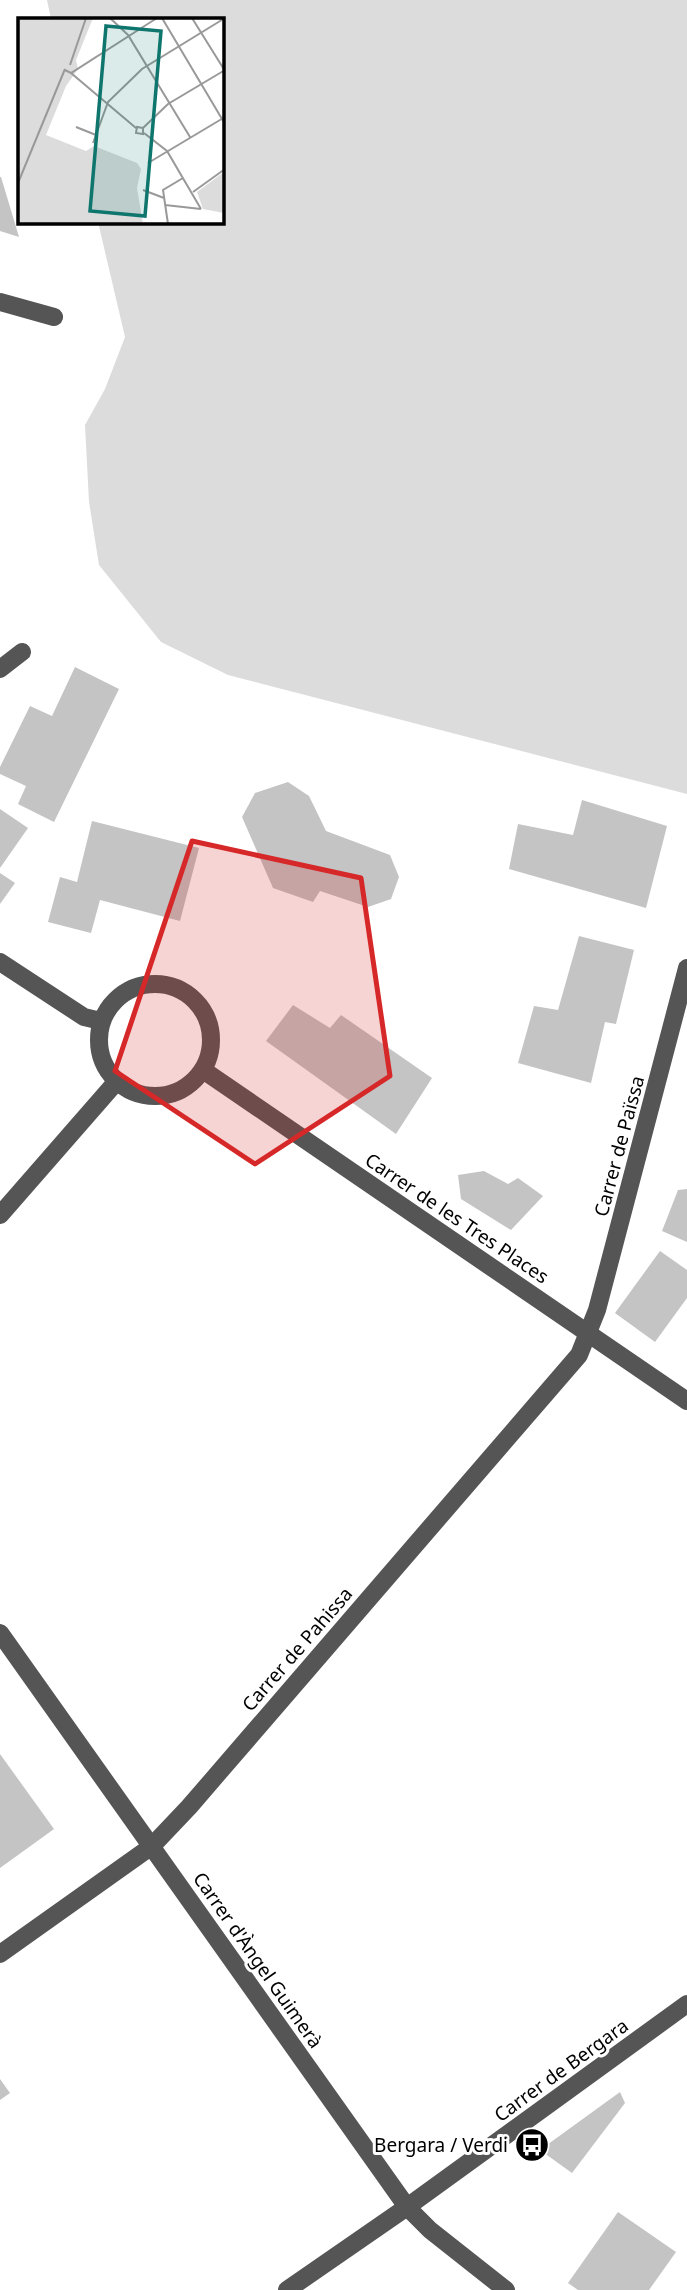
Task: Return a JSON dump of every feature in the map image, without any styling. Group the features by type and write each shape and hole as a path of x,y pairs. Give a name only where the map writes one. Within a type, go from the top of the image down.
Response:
{"street":[{"path":"0,302 54,317"},
{"path":"0,668 22,652"},
{"path":"0,962 84,1017 101,1021"},
{"name":"Carrer de Païssa","path":"588,1333 597,1310 687,968"},
{"path":"156,983 180,988 199,1003 210,1024 212,1048 203,1070 190,1085 173,1094 153,1097 134,1093 117,1082 104,1064 99,1043 101,1021 114,1001 133,987 156,983"},
{"name":"Carrer de les Tres Places","path":"203,1070 687,1401"},
{"path":"0,1215 117,1082"},
{"name":"Carrer de Pahissa","path":"0,1954 152,1846 189,1807 579,1355 588,1333"},
{"name":"Carrer d'Àngel Guimerà","path":"0,1633 407,2207 430,2230 506,2290"},
{"name":"Carrer de Bergara","path":"287,2290 407,2207 687,2004"}],"highlighted area":[{"path":"192,841 361,878 390,1076 255,1164 115,1071"}],"shaded area":[{"path":"47,0 687,0 687,794 228,675 161,642 99,565 89,502 85,425 105,389 125,337 98,224 224,224 224,18 51,18"}],"building":[{"path":"1,177 19,237 0,231"},
{"path":"75,667 119,689 54,822 18,804 26,786 0,774 0,767 30,706 52,716"},
{"path":"288,782 309,796 326,831 390,855 399,877 391,899 368,907 320,891 313,902 273,888 242,817 255,793"},
{"path":"582,800 667,826 646,908 509,869 518,824 573,835"},
{"path":"0,809 28,828 0,868"},
{"path":"92,821 199,848 180,921 100,900 91,933 48,922 60,877 77,882"},
{"path":"0,873 15,883 0,904"},
{"path":"579,936 634,950 616,1024 605,1022 591,1083 518,1063 534,1006 558,1010"},
{"path":"293,1005 330,1028 341,1015 432,1078 396,1134 266,1041"},
{"path":"484,1171 508,1184 518,1178 543,1196 511,1230 461,1199 458,1175"},
{"path":"687,1189 687,1242 662,1231 678,1190"},
{"path":"660,1251 687,1270 687,1298 655,1342 615,1313"},
{"path":"0,1754 54,1829 0,1868"},
{"path":"0,2079 10,2093 0,2100"},
{"path":"620,2092 625,2103 572,2173 540,2150"},
{"path":"618,2212 676,2252 649,2290 578,2290 568,2283"}],"place":[{"name":"Bergara / Verdi","path":"532,2145"}]}
